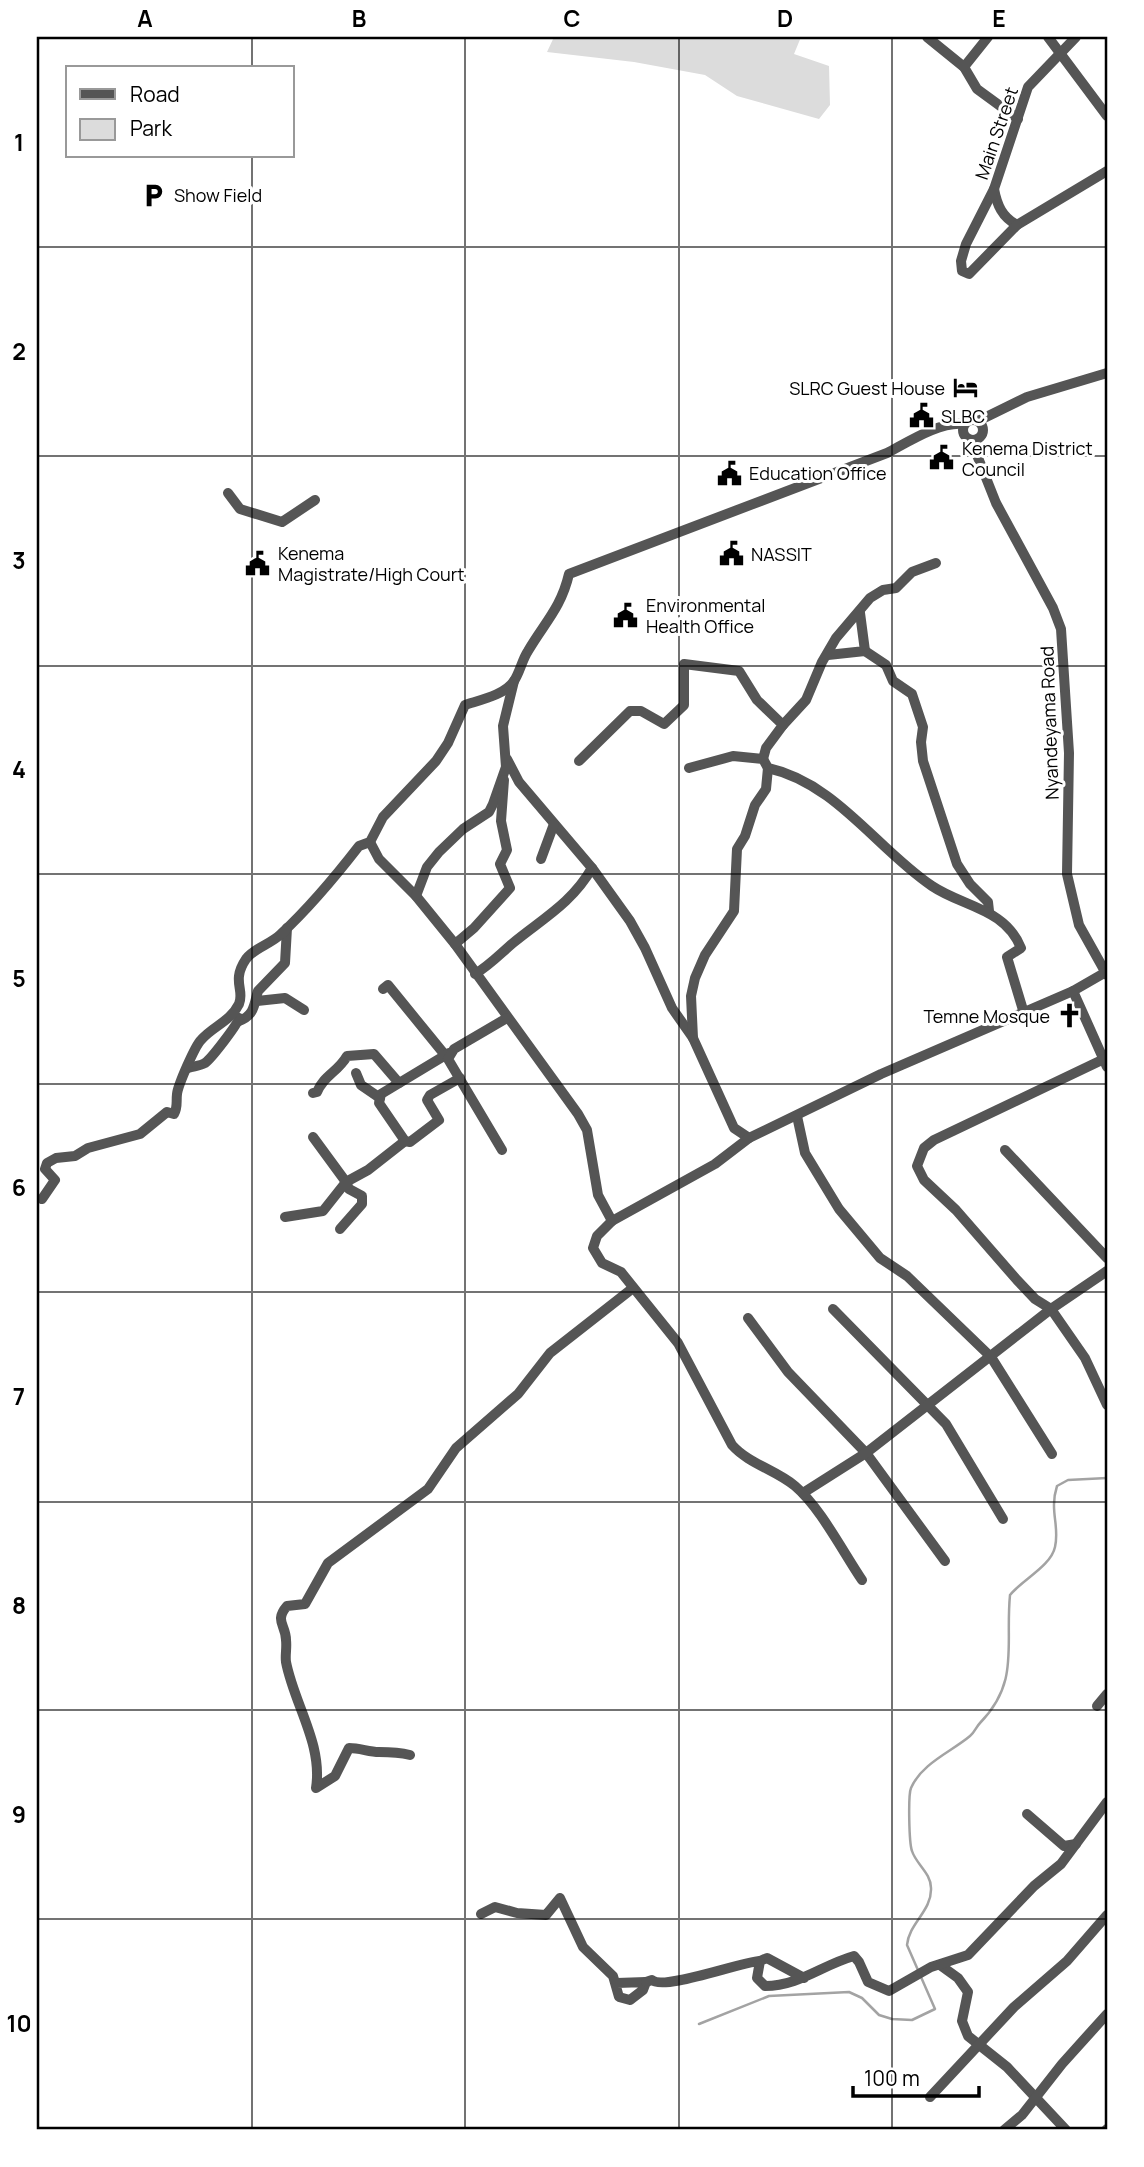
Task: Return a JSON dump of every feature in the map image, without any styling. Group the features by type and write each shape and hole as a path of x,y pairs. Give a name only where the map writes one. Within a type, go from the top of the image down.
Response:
{"street":[{"path":"927,37 964,67 977,89 1018,119"},
{"path":"964,67 988,37"},
{"path":"1048,37 1107,116"},
{"name":"Main Street","path":"1017,225 1001,244 965,274 961,261 980,213 994,189 1028,87 1076,37"},
{"path":"994,189 999,207 1017,225 1107,171"},
{"path":"455,944 474,928 510,888 500,864 508,850 501,821 506,767 503,726 514,681 531,645 564,598 569,574 838,472 955,423 978,421 1027,397 1107,373"},
{"path":"964,424 963,432 971,440 979,438 983,431 978,421"},
{"name":"Nyandeyama Road","path":"971,440 996,503 1053,608 1061,629 1069,753 1067,874 1079,925 1106,974"},
{"path":"228,493 240,509 282,522 315,500"},
{"path":"693,1038 691,996 695,978 705,955 734,911 737,849 745,836 755,805 766,789 766,748 806,700 822,662 846,625 860,613 870,598 883,590 896,588 912,572 936,563"},
{"path":"860,613 864,651"},
{"path":"828,655 864,651 886,665 893,681 912,694 923,727 923,761 957,864 970,884 988,902 989,911"},
{"path":"579,761 630,711 641,711 664,724 684,705 684,664 739,671 757,700 783,725"},
{"path":"42,1199 55,1180 45,1169 47,1163 140,1133 167,1112 174,1114 177,1108 177,1091 200,1040 227,1022 238,1007 241,997 237,985 240,969 249,955 271,943 312,904 359,846 370,842 383,817 436,761 448,743 465,705 485,699 514,681"},
{"path":"505,755 519,782 592,869 630,921 672,1008 693,1038 734,1128 749,1138"},
{"path":"689,768 733,756 786,772 831,799 930,884 989,911 1017,938 1021,948 1007,957 1023,1010"},
{"path":"416,896 427,867 439,852 463,828 489,812 506,767"},
{"path":"541,859 554,824"},
{"path":"549,843 565,837"},
{"path":"370,842 379,859 416,896 455,944 507,1018 556,1080 587,1130 598,1195 612,1221"},
{"path":"475,974 498,960 512,944 554,914 592,869"},
{"path":"188,1068 203,1065 210,1059 223,1037 252,1012 258,990 285,963 287,928"},
{"path":"862,1580 803,1493 776,1473 741,1455 732,1445 678,1343 621,1272 602,1263 593,1248 597,1236 612,1221 715,1164 749,1138 881,1074 1023,1010 1073,991 1106,974"},
{"path":"383,989 388,985 447,1054 502,1150"},
{"path":"1073,991 1106,1063 933,1140 919,1157 917,1166 924,1180 956,1210 1035,1299 1051,1309 1072,1336 1107,1405"},
{"path":"257,1001 285,998 304,1010"},
{"path":"238,1007 239,1021"},
{"path":"380,1098 399,1083 507,1018"},
{"path":"313,1093 317,1092 327,1074 341,1067 347,1056 374,1054 399,1083"},
{"path":"356,1073 361,1085 380,1098 383,1112 405,1141"},
{"path":"285,1217 323,1211 346,1182 368,1170 405,1141 410,1142 439,1120 428,1100 460,1078"},
{"path":"797,1116 805,1153 839,1209 880,1258 907,1276 991,1357 1052,1454"},
{"path":"313,1137 349,1189 362,1196 362,1204 340,1229"},
{"path":"1005,1150 1107,1258"},
{"path":"803,1493 866,1453 1051,1309 1107,1271"},
{"path":"410,1755 395,1751 376,1753 365,1746 352,1747 341,1761 335,1776 316,1788 318,1776 314,1751 285,1660 287,1639 279,1624 281,1613 287,1606 304,1604 328,1563 428,1489 456,1448 508,1404 550,1353 634,1288"},
{"path":"833,1309 946,1424 1003,1519"},
{"path":"748,1318 789,1372 866,1453 945,1561"},
{"path":"1097,1706 1107,1694"},
{"path":"760,1961 757,1978 765,1986 790,1984 854,1956 868,1982 880,1989 897,1989 919,1975 968,1955 1034,1886 1061,1864 1107,1802"},
{"path":"1027,1814 1064,1846 1076,1844"},
{"path":"481,1914 495,1907 517,1913 547,1915 560,1898 583,1947 617,1983"},
{"path":"930,2097 1014,2007 1067,1961 1107,1916"},
{"path":"617,1983 653,1980 660,1983 699,1977 724,1967 767,1958 804,1978"},
{"path":"940,1965 958,1978 968,1992 962,2028 978,2046 1007,2067 1033,2098 1066,2130"},
{"path":"617,1983 615,1991 624,2001 639,1994 646,1982"},
{"path":"1004,2130 1022,2115 1033,2098 1107,2014"}],"green space":[{"path":"554,37 801,37 794,54 829,66 830,105 819,119 737,96 705,75 634,62 547,52"}],"waterway":[{"path":"699,2024 769,1996 849,1992 862,1998 879,2015 892,2019 912,2020 935,2009 907,1945 912,1930 928,1904 931,1888 929,1878 914,1856 911,1846 911,1788 929,1765 972,1734 993,1708 1001,1693 1008,1663 1010,1595 1042,1567 1052,1554 1056,1539 1054,1503 1057,1486 1068,1480 1107,1478"}],"place":[{"name":"Show Field","path":"154,195"},
{"name":"SLRC Guest House","path":"965,388"},
{"name":"SLBC","path":"921,416"},
{"name":"Kenema District Council","path":"942,458"},
{"name":"Education Office","path":"729,473"},
{"name":"NASSIT","path":"731,554"},
{"name":"Kenema Magistrate/High Court","path":"258,563"},
{"name":"Environmental Health Office","path":"626,615"},
{"name":"Temne Mosque","path":"1070,1016"}]}
